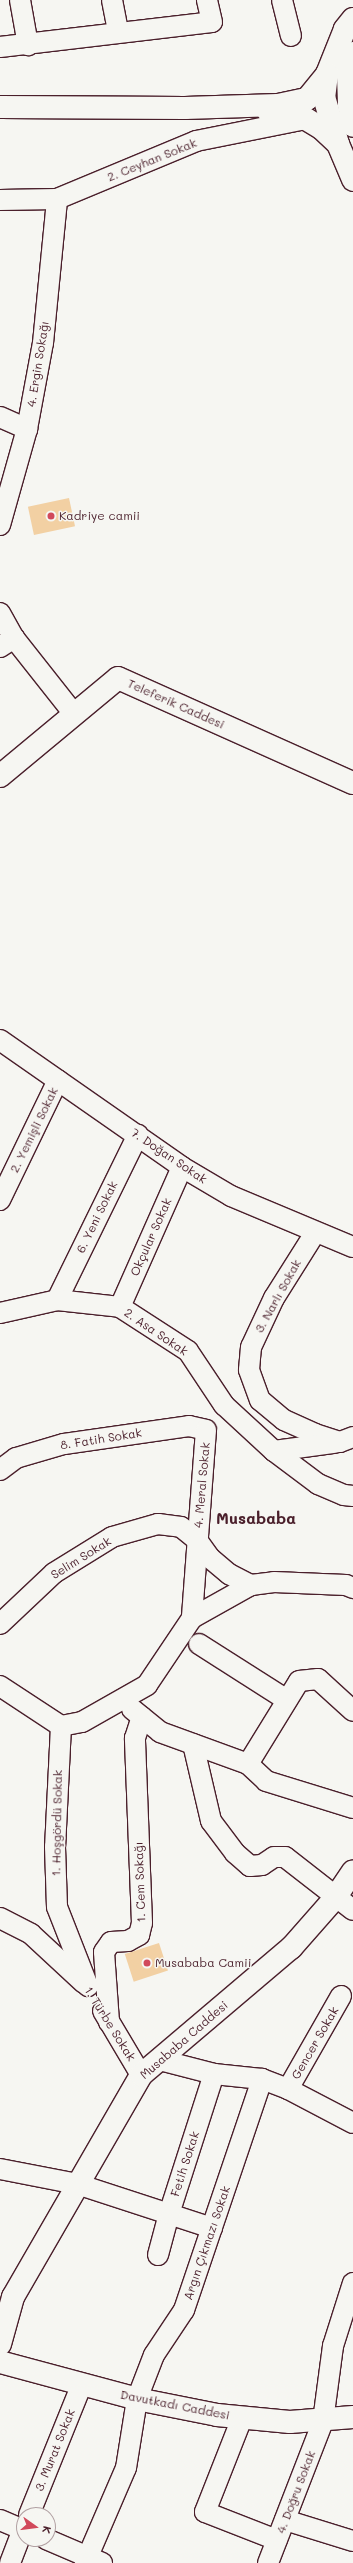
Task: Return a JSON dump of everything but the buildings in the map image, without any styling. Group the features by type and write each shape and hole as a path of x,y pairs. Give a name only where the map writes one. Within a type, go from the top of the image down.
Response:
{"main road":[{"path":"321,108 338,74 345,29 353,19"},
{"path":"321,108 338,74 353,53"},
{"path":"338,74 349,106 353,126"},
{"path":"0,107 237,107 278,105 321,108 345,138 353,180"},
{"name":"Teleferik Caddesi","path":"0,776 118,678 353,783"},
{"name":"Musababa Caddesi","path":"0,2344 14,2297 77,2184 141,2075 291,1948 335,1898 353,1871"},
{"name":"Davutkadı Caddesi","path":"0,2362 137,2399 217,2415 290,2422 353,2418"}],"street":[{"path":"20,0 28,45"},
{"path":"112,0 118,32"},
{"path":"0,47 28,45 118,32 212,22 207,0"},
{"path":"282,0 291,36"},
{"name":"2. Ceyhan Sokak","path":"0,200 57,199 196,141 321,108"},
{"name":"4. Ergin Sokağı","path":"0,525 8,466 27,429 43,343 57,199"},
{"path":"0,417 27,429"},
{"path":"0,613 7,643 74,714"},
{"name":"7. Doğan Sokak","path":"0,1040 182,1167 230,1196 315,1233 353,1247"},
{"name":"2. Yemişli Sokak","path":"0,1200 58,1080"},
{"name":"6. Yeni Sokak","path":"57,1300 138,1135"},
{"name":"Okçular Sokak","path":"120,1307 182,1167"},
{"name":"3. Narlı Sokak","path":"315,1233 274,1298 251,1347 248,1370 260,1400 284,1420 315,1434 346,1439"},
{"name":"2. Asa Sokak","path":"0,1313 57,1300 120,1307 188,1351 224,1406 274,1451 318,1484 344,1495 353,1496"},
{"name":"8. Fatih Sokak","path":"0,1470 16,1458 64,1444 189,1426 206,1430"},
{"name":"4. Meral Sokak","path":"192,1618 197,1540 203,1498 206,1430"},
{"path":"274,1451 346,1439"},
{"name":"Selim Sokak","path":"0,1624 54,1573 112,1537 158,1524 181,1527 197,1540"},
{"name":"4. Meral Sokak","path":"197,1540 210,1558 229,1574 251,1585"},
{"path":"0,1686 60,1726 82,1722 147,1685 192,1618 251,1585 274,1582 346,1585 353,1588"},
{"path":"199,1644 287,1700"},
{"path":"248,1764 299,1681 318,1679 353,1711"},
{"path":"121,1699 160,1732 248,1764 266,1781 353,1808"},
{"name":"1. Cem Sokağı","path":"110,2022 104,1952 111,1942 128,1941 140,1935 142,1924 135,1738 142,1717"},
{"name":"1. Hoşgördü Sokak","path":"60,1726 54,1847 57,1908 88,1986"},
{"path":"193,1744 211,1821 235,1853 250,1866 262,1865 274,1857 285,1857 300,1866 335,1898 353,1910"},
{"name":"1. Türbe Sokak","path":"0,1918 31,1934 88,1986 141,2075"},
{"name":"Gencer Sokak","path":"288,2090 341,1996"},
{"path":"160,2060 214,2074 262,2079 288,2090 353,2123"},
{"name":"Fetih Sokak","path":"158,2255 169,2214 214,2074"},
{"name":"Argın Çıkmazı Sokak","path":"92,2561 126,2468 137,2399 154,2355 184,2310 262,2079"},
{"path":"0,2168 77,2184 212,2228"},
{"name":"4. Doğru Sokak","path":"268,2563 323,2421 333,2346 353,2283"},
{"name":"3. Murat Sokak","path":"32,2507 82,2384"},
{"path":"242,2418 205,2512 277,2540"},
{"path":"0,2520 16,2523"},
{"path":"285,2520 353,2541"},
{"path":"56,2544 92,2561"},
{"name":"3. Murat Sokak","path":"10,2563 16,2547"}],"place":[{"name":"Kadriye camii","path":"51,516"},
{"name":"Musababa Camii","path":"147,1963"}],"district":[{"name":"Musababa","path":"256,1518"}]}
